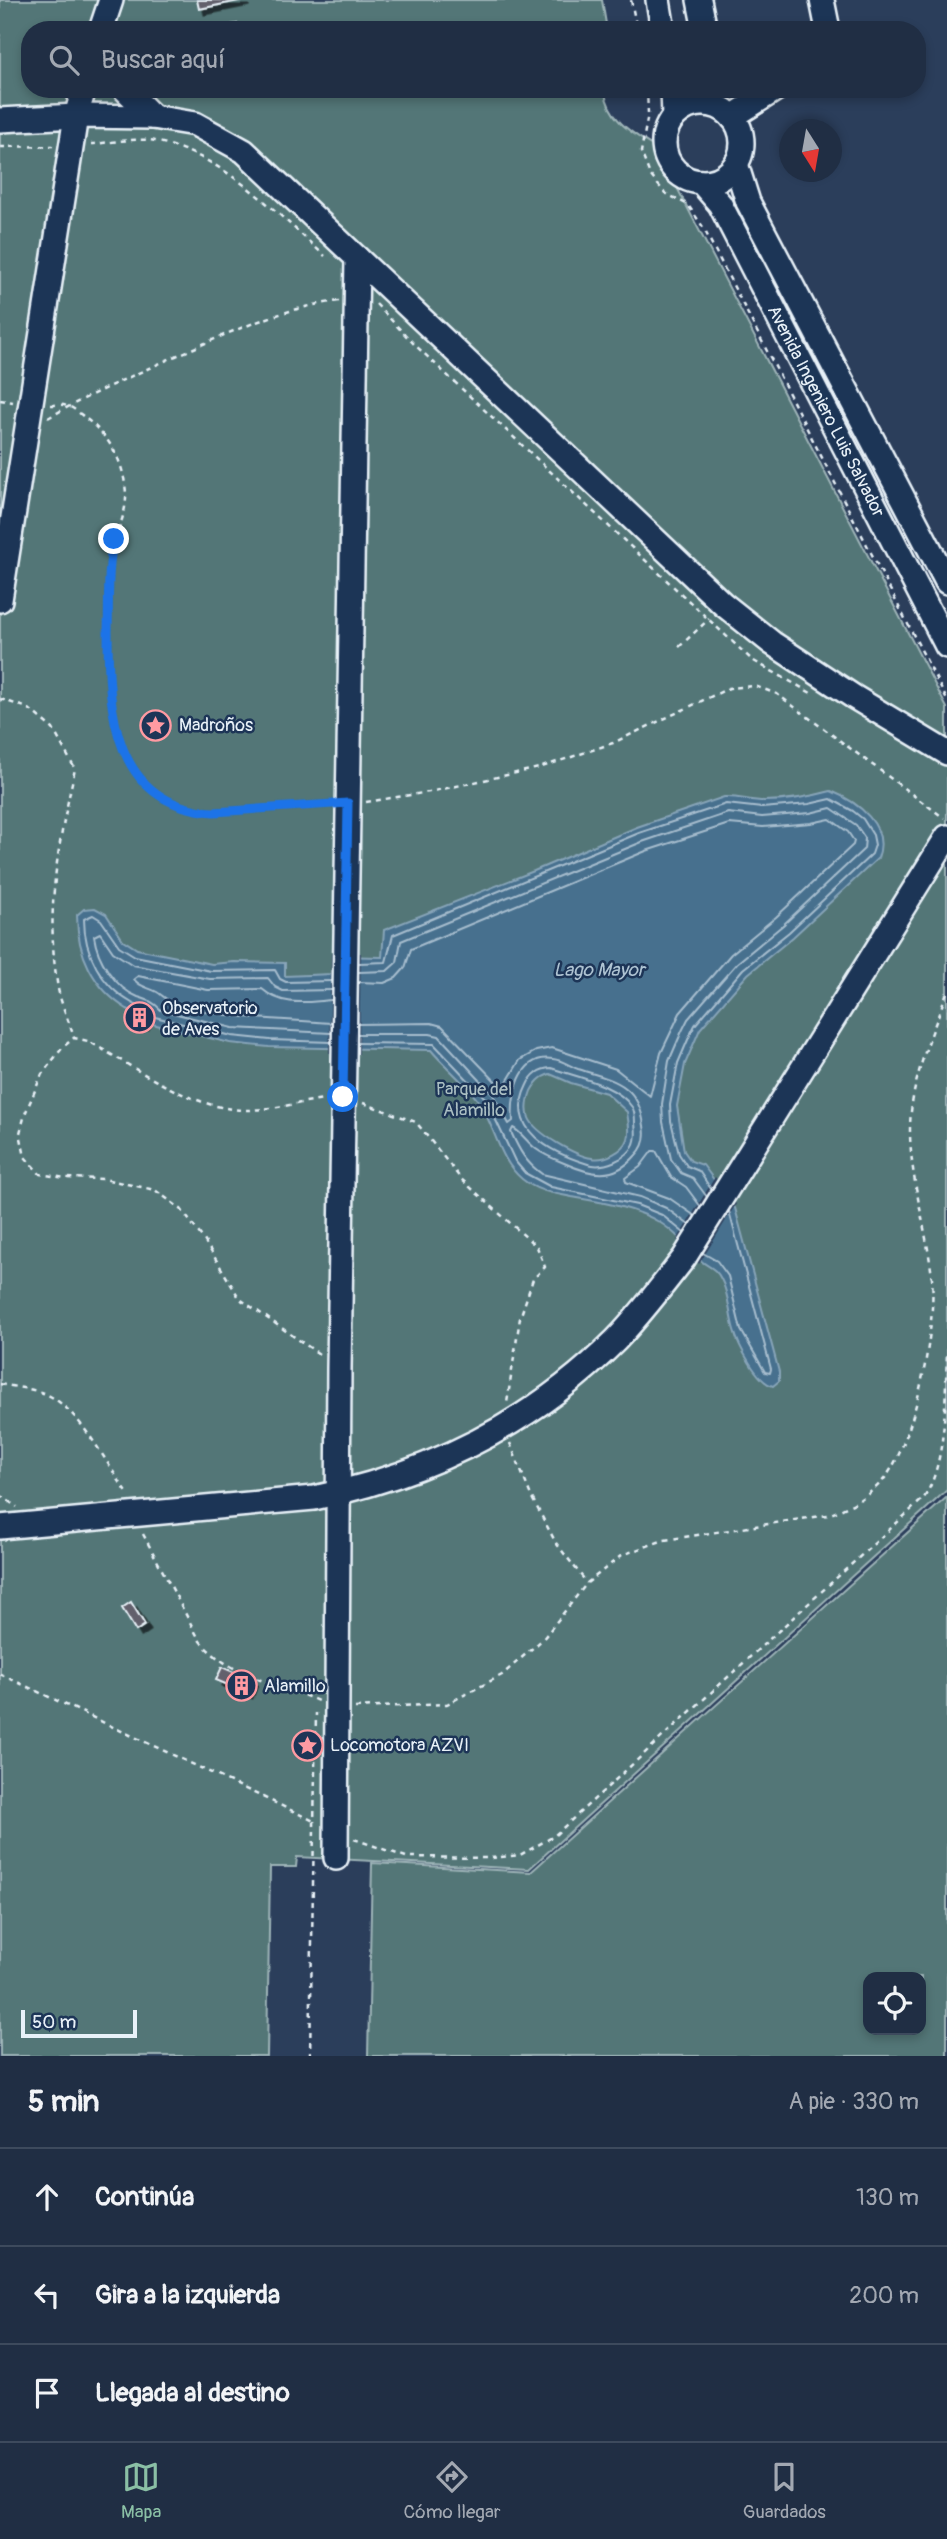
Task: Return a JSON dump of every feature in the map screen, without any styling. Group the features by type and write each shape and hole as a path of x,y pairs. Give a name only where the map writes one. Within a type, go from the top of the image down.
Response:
{"street":[{"path":"104,21 111,0"},
{"path":"658,0 662,21"},
{"path":"699,0 703,21"},
{"path":"822,0 826,21"},
{"path":"0,600 76,116 81,98"},
{"path":"134,98 153,117"},
{"path":"673,98 674,116"},
{"path":"722,104 739,127 742,140 736,164 726,174 714,180 701,182 689,179 678,173 669,163 665,152 664,139 674,116 695,105 722,104 744,98"},
{"path":"0,120 76,116 153,117 195,124 244,151 357,258 716,612 784,651 947,753"},
{"name":"Avenida Ingeniero Luis Salvador","path":"736,164 748,202 947,582"},
{"name":"Avenida Ingeniero Luis Salvador","path":"701,182 719,204 947,646"},
{"path":"336,1858 337,1493 357,258"},
{"path":"0,1527 314,1498 383,1482 443,1460 562,1388 590,1364 649,1303 684,1258 947,837"}],"path":[{"path":"631,0 634,21"},
{"path":"647,98 648,114 641,152 650,175 665,193 688,205 703,227 947,700"},
{"path":"0,147 153,140 200,156 234,175 326,257"},
{"path":"27,430 69,406 258,319 356,292 716,612 752,660 813,694"},
{"path":"69,406 95,427 111,445 124,476 126,497 109,567 108,670 114,725 122,749 132,767 152,790 166,800 197,811 214,812 348,803 429,792 539,768 613,743 719,691 741,686 766,688 777,694 947,820"},
{"path":"680,647 716,612"},
{"path":"0,699 28,708 53,729 75,769 54,875 52,923 57,983 74,1038"},
{"path":"0,1384 44,1393 67,1409 104,1455 134,1501 143,1537 200,1641 209,1652 233,1668 336,1709 447,1704 502,1675 542,1639 587,1583 622,1555 664,1540 818,1517 838,1511 864,1497 884,1479 895,1461 922,1380 931,1318 932,1280 911,1158 910,1127 915,1089 947,992"},
{"path":"339,1367 240,1298 181,1209 155,1190 104,1179 40,1174 24,1157 20,1133 25,1114 42,1074 62,1047 74,1038 88,1041 178,1091 214,1107 249,1110 343,1097 416,1122 461,1179 537,1247 545,1267 533,1279 520,1318 503,1426 531,1496 556,1543 587,1583"},
{"path":"0,1674 370,1846 406,1857 431,1859 520,1855 554,1836 924,1499 937,1479 943,1455 947,1352"},
{"path":"310,2056 314,1821"}],"green space":[{"name":"Parque del Alamillo","path":"0,0 602,0 606,21 21,21 21,98 606,98 616,118 657,149 947,708 947,1490 529,1869 297,1857 296,1867 270,1867 267,2056 0,2056"},
{"path":"947,1497 947,2056 368,2056 372,1863 531,1872"}],"water":[{"name":"Lago Mayor","path":"831,791 861,809 876,826 881,846 878,858 793,937 748,974 700,1029 685,1064 677,1106 684,1151 691,1161 703,1165 735,1208 779,1372 779,1381 773,1386 755,1371 736,1337 726,1291 716,1272 670,1230 639,1212 546,1191 522,1179 514,1172 503,1154 481,1105 431,1050 269,1047 230,1043 144,1022 146,1016 115,1001 96,980 80,943 77,915 84,909 95,908 106,914 123,940 137,949 212,964 285,963 285,976 332,974 333,956 382,957 384,930 637,827 724,797 773,801","holes":["550,1074 606,1093 627,1112 629,1136 618,1151 597,1159 585,1156 557,1143 533,1124 528,1115 528,1105 531,1091 539,1080"]}],"pier":[{"path":"331,953 361,953 359,1054 329,1053"},
{"path":"715,1177 736,1204 699,1264 677,1240"}],"building":[{"path":"197,0 244,0 199,9"},
{"name":"Observatorio de Aves","path":"138,1012 147,1017 143,1024 131,1019"},
{"path":"131,1602 145,1625 136,1631 122,1608"},
{"name":"Alamillo","path":"222,1667 252,1680 247,1693 216,1680"}],"place":[{"name":"Madroños","path":"156,725"},
{"name":"Observatorio de Aves","path":"139,1018"},
{"name":"Alamillo","path":"241,1686"},
{"name":"Locomotora AZVI","path":"307,1745"}],"route":[{"path":"114,539 109,567 108,670 114,725 122,749 132,767 152,790 166,800 197,811 348,803 343,1097"}]}
